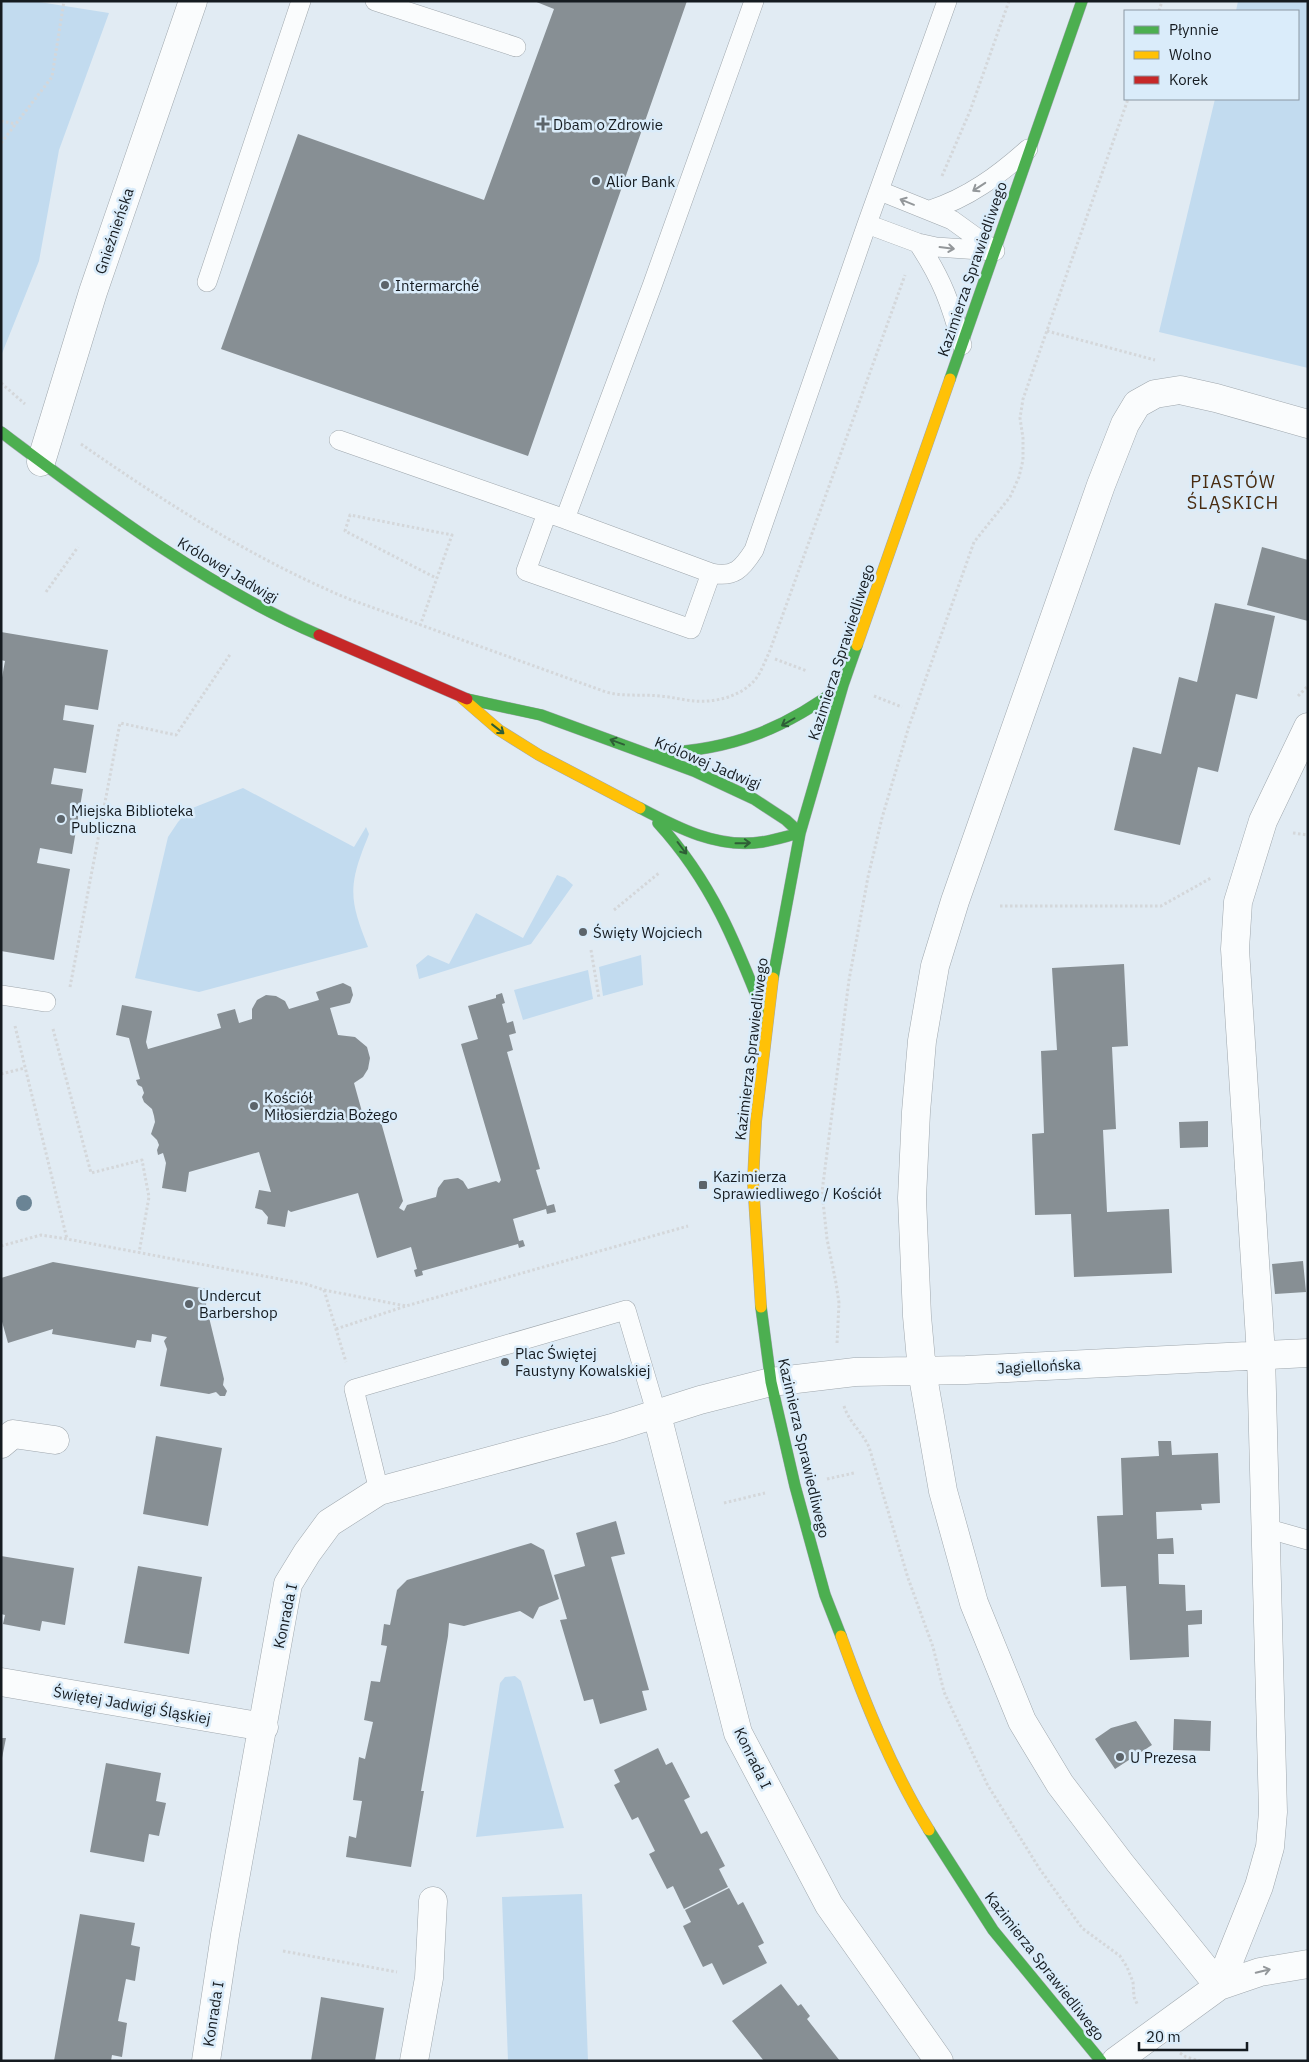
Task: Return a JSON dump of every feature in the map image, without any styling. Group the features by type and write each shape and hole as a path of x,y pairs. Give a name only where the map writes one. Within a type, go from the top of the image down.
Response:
{"street":[{"name":"Gnieźnieńska","path":"41,462 93,292 193,1"},
{"name":"Kazimierza Sprawiedliwego","path":"1082,1 843,685 800,834 785,908 766,1022 756,1121 753,1181 761,1305 771,1382 795,1486 825,1595 867,1707 915,1807 993,1930 1101,2061"},
{"path":"1219,1986 1120,1863 1060,1784 1022,1721 974,1603 943,1491 922,1371 917,1316 912,1198 916,1112 922,1041 935,966 990,801 1101,485 1125,424 1137,404 1155,394 1180,390 1216,398 1308,424"},
{"name":"Królowej Jadwigi","path":"1,432 186,564 256,606 460,697 541,716 694,771 754,799 786,820 800,834"},
{"path":"646,753 691,752 720,748 748,740 782,726 827,698 843,685"},
{"name":"Królowej Jadwigi","path":"460,697 511,739 648,814 678,828 722,842 761,842 800,834"},
{"path":"1219,1986 1259,1886 1270,1847 1273,1812 1260,1356 1236,949 1238,902 1263,821 1308,727"},
{"path":"648,814 676,840 721,910 766,1022"},
{"name":"Jagiellońska","path":"771,1382 855,1372 922,1371 1308,1354"},
{"name":"Konrada I","path":"206,2061 225,1934 264,1728 288,1584 306,1553 329,1523 379,1492 657,1415 700,1400 771,1382"},
{"name":"Konrada I","path":"657,1415 738,1733 829,1905 939,2061"},
{"path":"1,1444 13,1434 56,1440"},
{"name":"Świętej Jadwigi Śląskiej","path":"1,1682 264,1728"},
{"path":"414,2061 430,1978 433,1901"},
{"path":"1116,2061 1219,1986 1260,1972 1308,1964"}],"lane":[{"path":"207,282 301,1"},
{"path":"375,1 516,47"},
{"path":"565,520 652,286 754,1"},
{"path":"339,440 711,573 723,575 734,573 746,563 754,550 867,224 947,1"},
{"path":"930,210 967,195 1008,167 1031,147"},
{"path":"880,191 930,210 968,230 995,251"},
{"path":"867,224 918,243 956,250 995,251"},
{"path":"918,243 938,275 950,302 962,346"},
{"path":"547,513 526,571 691,629 711,573"},
{"path":"4,995 46,1002"},
{"path":"379,1492 354,1389 626,1310 657,1415"},
{"path":"1265,1528 1308,1540"}],"path":[{"path":"1,143 52,78 64,1"},
{"path":"908,726 974,542 1010,497 1018,477 1023,460 1024,438 1020,418 1022,399 1128,100"},
{"path":"1,122 16,124"},
{"path":"420,626 452,535 350,516 345,531 436,578"},
{"path":"46,592 78,546"},
{"path":"139,1252 149,1197 142,1160 91,1173 46,1002 70,987 120,723 176,736 231,653"},
{"path":"1295,699 1308,686"},
{"path":"614,910 656,878 661,870"},
{"path":"1000,906 1161,906 1218,874"},
{"path":"591,950 599,998"},
{"path":"4,995 25,1068 67,1239"},
{"path":"1,1074 25,1068"},
{"path":"336,1329 406,1306 688,1226"},
{"path":"1,1246 41,1235 306,1284 324,1290 406,1306"},
{"path":"324,1290 354,1389"},
{"path":"283,1952 430,1978"}],"shaded area":[{"path":"1,1 33,1 109,13 59,150 39,261 1,356"},
{"path":"1238,1 1308,1 1308,368 1159,332 1215,100 1299,100 1299,10 1236,10"},
{"path":"243,788 354,847 366,827 369,834 357,866 353,889 356,910 368,947 199,992 135,978 168,837 190,809"},
{"path":"557,875 565,878 573,885 531,944 419,979 416,965 428,955 449,964 476,913 523,938"},
{"path":"641,955 643,985 603,996 599,967"},
{"path":"588,970 593,999 523,1020 514,990"},
{"path":"515,1676 521,1681 564,1828 476,1837 500,1683 505,1677"},
{"path":"582,1894 588,2061 508,2061 502,1897"}],"building":[{"path":"534,1 687,1 528,456 221,349 298,134 484,200 554,9"},
{"path":"1262,547 1308,560 1308,621 1247,605"},
{"path":"1215,603 1275,616 1257,699 1236,694 1218,772 1198,767 1180,845 1114,830 1133,747 1161,754 1179,677 1197,682"},
{"path":"1,632 108,650 98,710 65,705 63,720 94,725 86,773 54,768 51,784 83,789 72,854 40,848 37,863 70,869 54,960 1,951 1,683 5,661 1,660"},
{"path":"1124,964 1128,1046 1112,1047 1116,1129 1103,1130 1107,1212 1169,1209 1172,1273 1074,1277 1071,1214 1035,1215 1032,1134 1044,1133 1041,1051 1057,1050 1052,968"},
{"name":"Kościół Miłosierdzia Bożego","path":"343,983 351,987 353,995 350,1003 330,1008 338,1035 355,1037 367,1047 370,1058 368,1069 363,1077 354,1083 364,1119 379,1115 403,1201 399,1208 404,1211 407,1205 436,1197 438,1188 444,1180 458,1178 463,1181 468,1189 496,1181 499,1183 501,1180 461,1044 478,1039 468,1006 496,998 496,995 502,993 505,1003 502,1004 507,1023 513,1021 516,1033 509,1035 513,1050 507,1052 540,1169 536,1170 547,1206 554,1204 556,1212 547,1214 546,1209 513,1219 519,1241 523,1240 525,1246 519,1248 518,1244 422,1271 423,1275 416,1277 414,1270 417,1269 411,1247 377,1258 358,1193 291,1212 288,1210 285,1227 267,1224 268,1217 262,1210 255,1208 259,1190 271,1192 259,1152 189,1172 186,1192 162,1188 166,1163 163,1153 158,1155 159,1145 151,1134 155,1122 152,1109 144,1102 142,1087 138,1085 136,1080 140,1079 129,1038 116,1035 122,1005 152,1011 146,1042 148,1049 221,1028 217,1014 235,1009 239,1023 252,1019 252,1009 257,1000 266,995 276,996 285,1001 289,1009 319,1000 316,992"},
{"path":"1208,1121 1208,1147 1180,1148 1179,1122"},
{"path":"1303,1261 1306,1292 1275,1294 1272,1264"},
{"path":"53,1262 207,1289 206,1305 224,1379 223,1385 227,1391 225,1396 220,1396 216,1392 209,1394 160,1386 167,1349 164,1341 167,1337 152,1334 151,1342 137,1340 135,1348 52,1334 53,1329 8,1343 1,1318 1,1278"},
{"path":"156,1436 222,1448 208,1526 143,1514"},
{"path":"1158,1441 1171,1441 1172,1455 1218,1453 1220,1503 1201,1504 1202,1510 1156,1512 1157,1539 1173,1538 1174,1554 1158,1554 1159,1584 1185,1585 1186,1611 1202,1610 1202,1624 1188,1625 1189,1657 1130,1660 1126,1586 1101,1587 1097,1516 1123,1515 1121,1458 1159,1456"},
{"path":"616,1521 625,1554 611,1557 649,1690 642,1691 647,1710 600,1724 593,1699 584,1701 560,1620 567,1619 554,1575 585,1566 576,1533"},
{"path":"531,1543 544,1550 559,1599 539,1607 533,1619 520,1611 464,1626 449,1623 421,1791 424,1791 411,1867 346,1857 349,1836 356,1838 362,1801 353,1800 359,1757 365,1759 373,1722 364,1720 371,1681 380,1682 387,1646 381,1645 384,1624 390,1625 397,1590 407,1580"},
{"path":"1,1556 74,1568 65,1625 42,1621 40,1631 3,1624 5,1615 1,1614"},
{"path":"138,1566 202,1577 189,1654 124,1643"},
{"path":"1174,1719 1211,1721 1210,1751 1173,1750"},
{"name":"U Prezesa","path":"1136,1721 1152,1745 1115,1769 1095,1739 1111,1728"},
{"path":"1,1738 6,1738 2,1758 1,1758"},
{"path":"658,1748 666,1765 672,1762 690,1797 684,1800 701,1834 707,1831 725,1866 719,1869 728,1887 684,1909 673,1886 667,1889 649,1854 655,1851 638,1817 632,1820 614,1785 620,1782 614,1770"},
{"path":"106,1763 161,1773 156,1801 166,1803 159,1836 149,1834 144,1862 90,1852"},
{"path":"729,1888 738,1905 743,1902 764,1943 758,1946 767,1963 723,1985 712,1963 703,1967 683,1926 691,1922 685,1910"},
{"path":"80,1914 135,1923 131,1945 140,1947 135,1981 126,1979 118,2021 127,2023 122,2057 112,2055 111,2061 54,2061"},
{"path":"781,1984 798,2006 801,2004 810,2016 807,2019 840,2061 764,2061 732,2021"},
{"path":"321,1997 384,2008 375,2061 311,2061"}],"traffic: fast":[{"path":"950,379 1082,1"},
{"path":"1,432 115,516 194,569 235,593 319,635"},
{"path":"773,978 800,833 843,685 857,645"},
{"path":"659,753 710,747 734,742 757,734 800,714 843,685"},
{"path":"467,699 541,715 694,771 754,799 786,820 800,833"},
{"path":"640,808 669,823 714,840 746,843 762,842 800,833"},
{"path":"658,823 677,846 709,892 734,941 766,1020"},
{"path":"761,1307 771,1382 795,1486 825,1595 841,1636"},
{"path":"929,1830 993,1930 1101,2061"}],"traffic: slow":[{"path":"857,645 950,379"},
{"path":"462,698 499,730 539,755 640,808"},
{"path":"761,1307 753,1181 756,1121 773,978"},
{"path":"841,1636 880,1736 903,1784 929,1830"}],"traffic: jam":[{"path":"319,635 467,699"}],"place":[{"name":"Dbam o Zdrowie","path":"543,124"},
{"name":"Alior Bank","path":"596,181"},
{"name":"Intermarché","path":"385,285"},
{"name":"Miejska Biblioteka Publiczna","path":"61,819"},
{"name":"Święty Wojciech","path":"583,932"},
{"name":"Kościół Miłosierdzia Bożego","path":"254,1106"},
{"name":"Kazimierza Sprawiedliwego / Kościół","path":"703,1185"},
{"name":"Undercut Barbershop","path":"189,1304"},
{"name":"Plac Świętej Faustyny Kowalskiej","path":"505,1362"},
{"name":"U Prezesa","path":"1120,1757"}],"district":[{"name":"PIASTÓW ŚLĄSKICH","path":"1233,491"}]}
